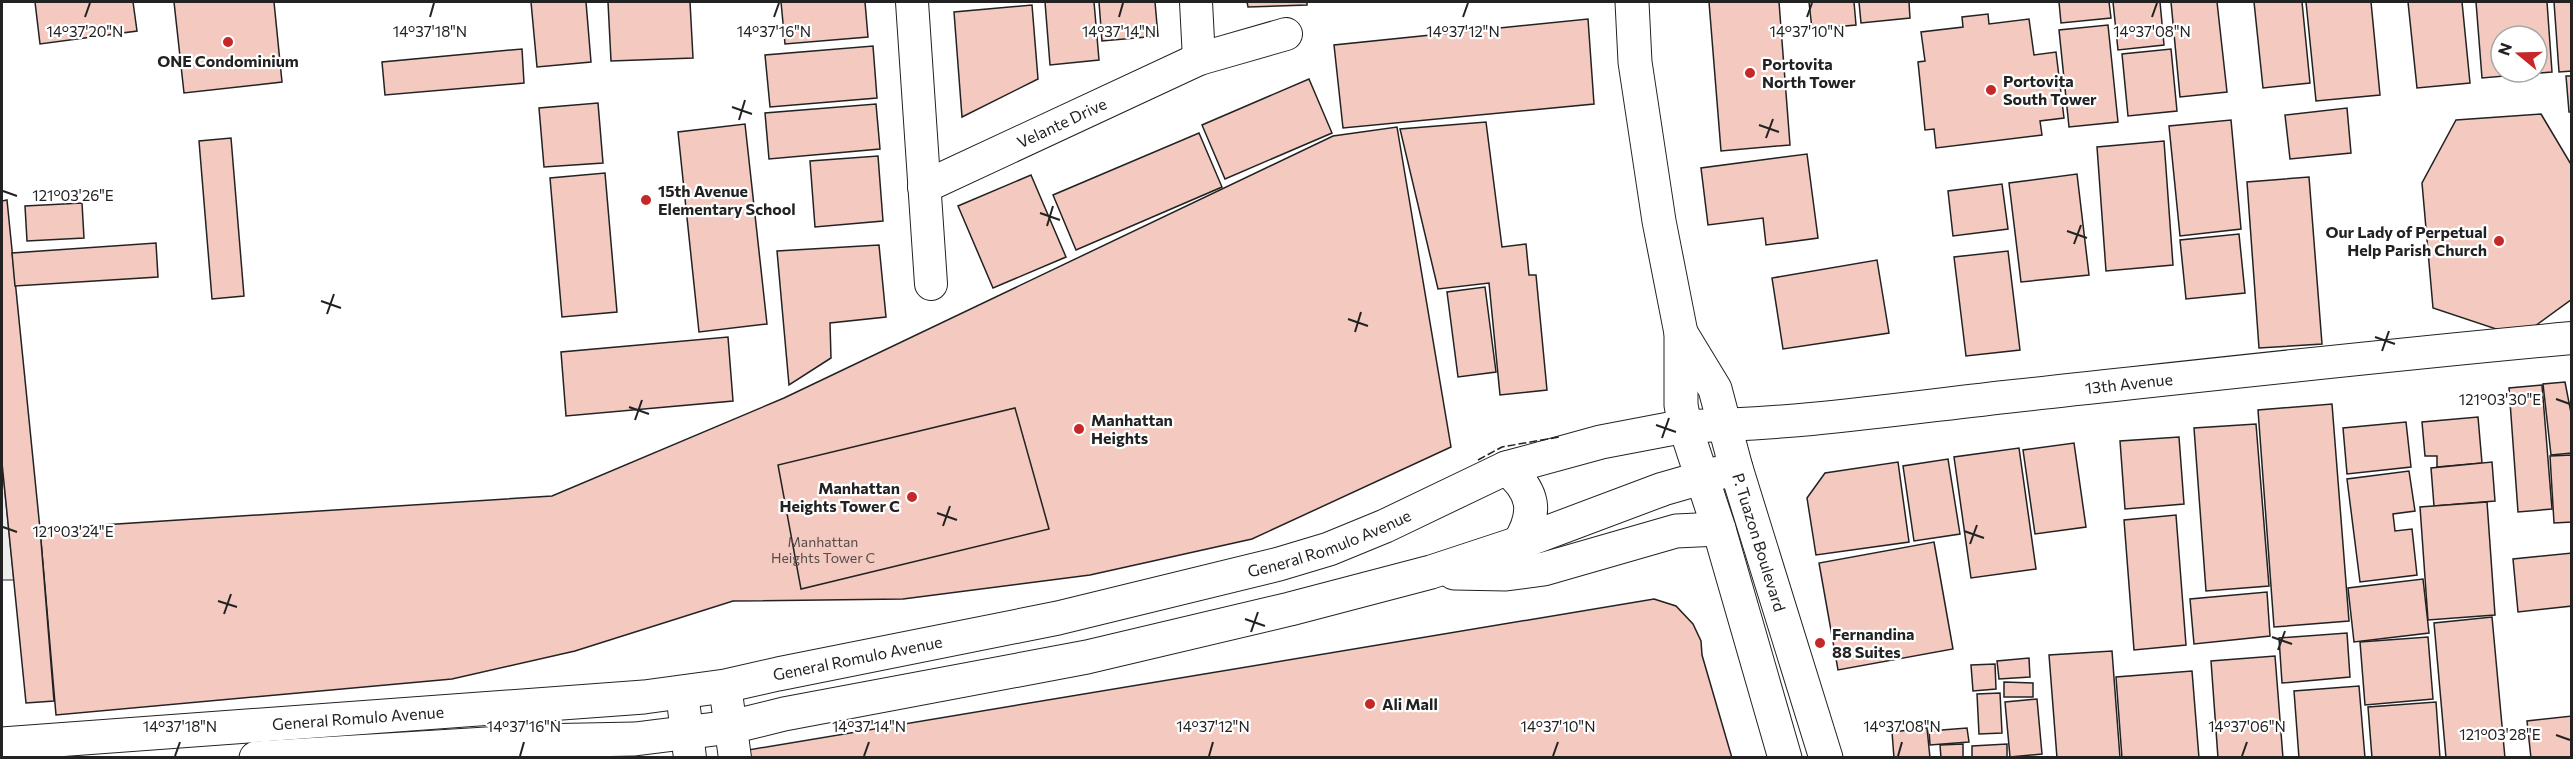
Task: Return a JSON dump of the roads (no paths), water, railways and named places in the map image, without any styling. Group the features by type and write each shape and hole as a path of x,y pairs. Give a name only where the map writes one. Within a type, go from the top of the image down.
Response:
{"street":[{"path":"912,2 931,284"},
{"path":"1196,2 1199,59"},
{"name":"P. Tuazon Boulevard","path":"1632,2 1636,74 1659,220 1681,333 1681,405 1685,426 1719,529 1785,758"},
{"name":"Velante Drive","path":"924,187 1199,59 1286,34"},
{"name":"P. Tuazon Boulevard","path":"1681,333 1714,389 1736,468 1826,758"},
{"name":"13th Avenue","path":"1685,426 1725,426 2417,352 2571,338"},
{"name":"General Romulo Avenue","path":"2,744 644,697 725,686 1058,618 1279,564 1329,549 1385,526 1506,468 1601,442 1685,426"},
{"path":"1506,468 1520,479 1529,494 1532,511 1528,528 1519,543"},
{"name":"General Romulo Avenue","path":"256,758 534,741 635,739 689,746 733,742 784,714 1087,657 1290,609 1431,572 1519,543 1701,476 1736,468"},
{"path":"1431,572 1506,574 1544,569 1676,531 1719,529"},
{"path":"725,686 733,742"},
{"path":"682,692 689,746"}],"place":[{"name":"ONE Condominium","path":"228,42"},
{"name":"Portovita North Tower","path":"1750,73"},
{"name":"Portovita South Tower","path":"1991,90"},
{"name":"15th Avenue Elementary School","path":"646,200"},
{"name":"Our Lady of Perpetual Help Parish Church","path":"2499,241"},
{"name":"Manhattan Heights","path":"1079,429"},
{"name":"Manhattan Heights Tower C","path":"912,497"},
{"name":"Fernandina 88 Suites","path":"1820,643"},
{"name":"Ali Mall","path":"1370,704"}]}
